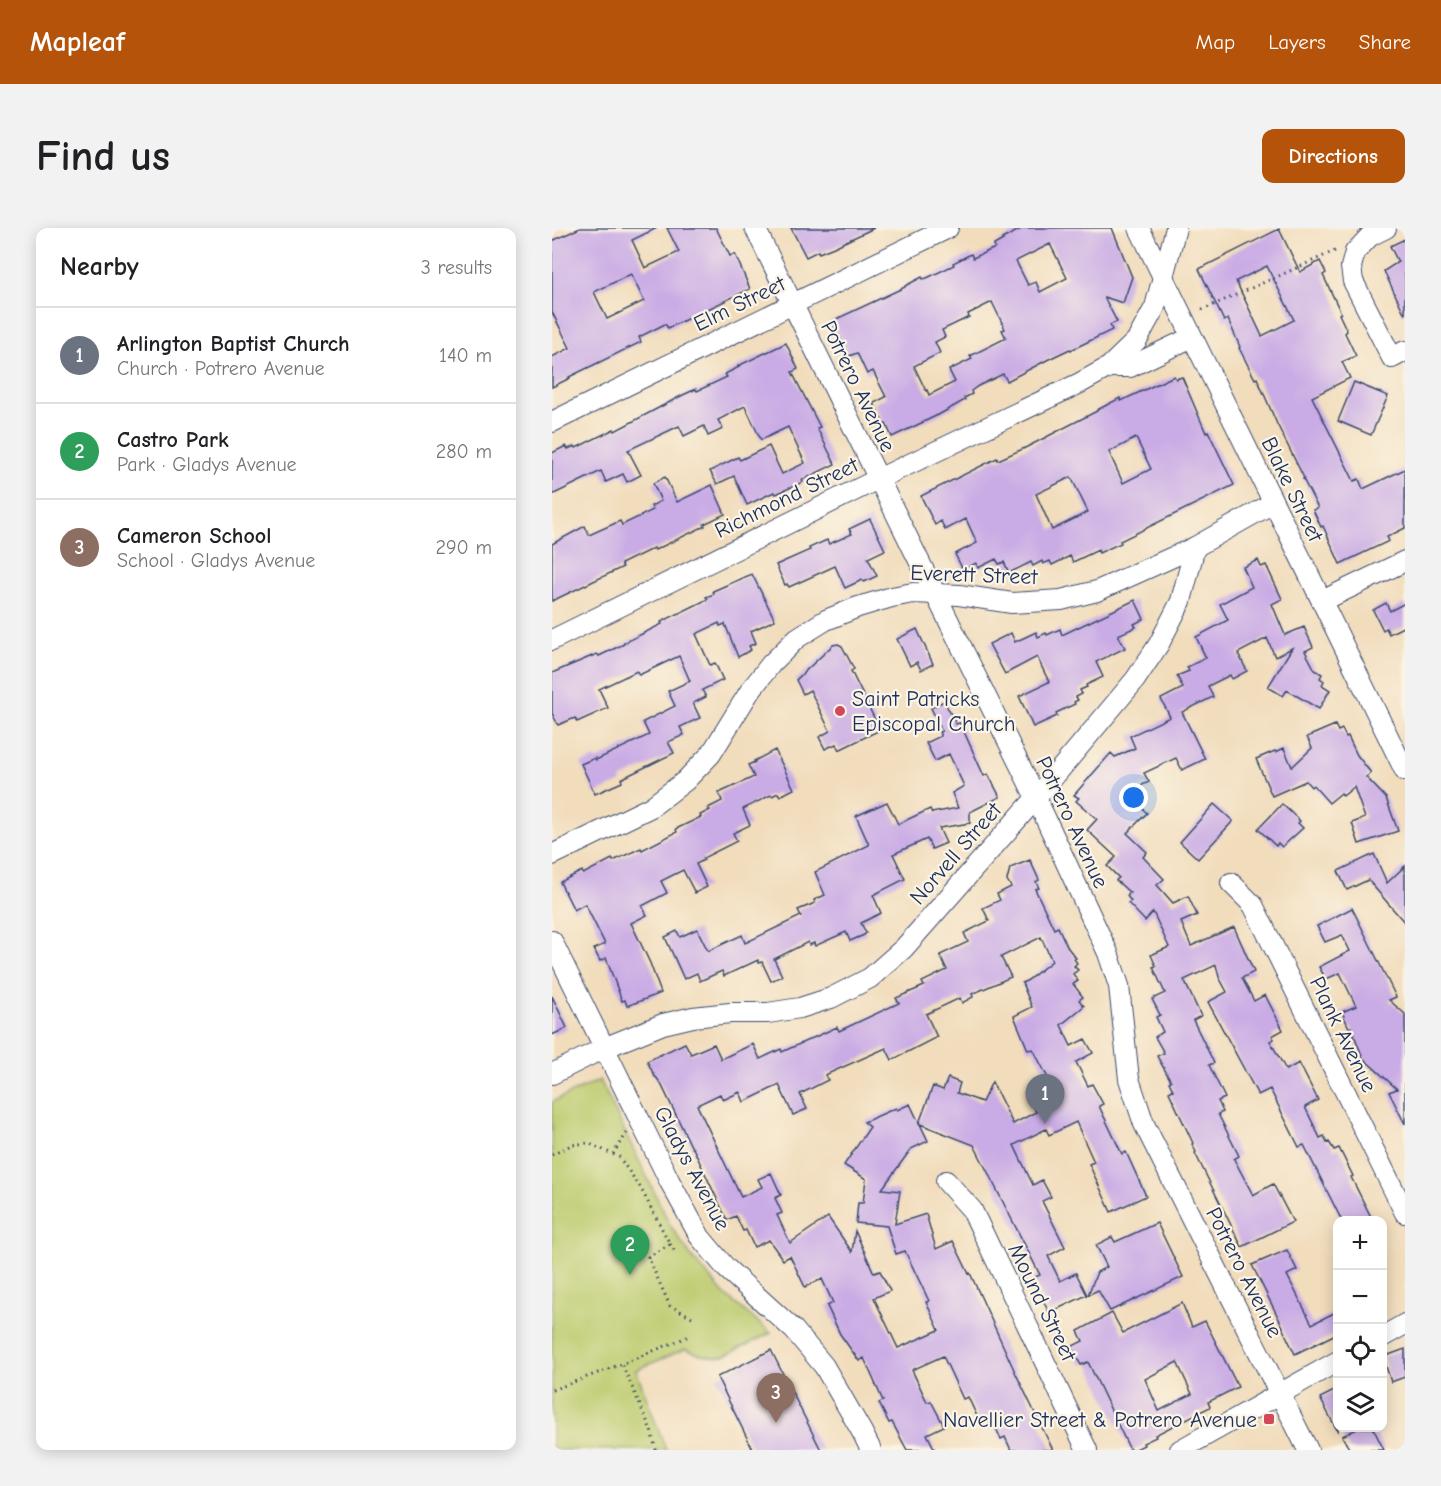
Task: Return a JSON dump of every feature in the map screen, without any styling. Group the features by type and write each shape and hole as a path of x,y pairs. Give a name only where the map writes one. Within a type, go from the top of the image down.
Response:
{"street":[{"name":"Potrero Avenue","path":"754,228 1036,798 1108,953 1119,986 1129,1079 1144,1124 1308,1450"},
{"name":"Elm Street","path":"552,422 948,228"},
{"name":"Blake Street","path":"1139,228 1405,771"},
{"path":"1163,279 1176,228"},
{"path":"1386,228 1370,236 1355,252 1351,267 1353,281 1392,358 1405,351"},
{"name":"Richmond Street","path":"552,640 1109,367 1137,340 1155,308 1163,279"},
{"path":"1109,367 1130,367 1192,337"},
{"path":"1195,547 1273,503"},
{"name":"Everett Street","path":"552,855 651,807 685,781 711,753 750,691 771,664 797,638 826,620 858,607 913,593 959,595 1012,603 1061,600 1097,591 1195,547"},
{"name":"Norvell Street","path":"552,1074 604,1048 663,1024 693,1017 800,1008 831,998 870,978 904,948 1036,798 1135,680 1159,644 1181,601 1195,547"},
{"path":"1322,601 1405,561"},
{"name":"Plank Avenue","path":"1231,883 1253,904 1405,1213"},
{"name":"Gladys Avenue","path":"552,941 699,1237 726,1268 794,1330 824,1366 871,1450"},
{"name":"Mound Street","path":"946,1181 972,1210 1087,1450"},
{"path":"1387,1334 1405,1324"},
{"path":"1180,1450 1333,1364"}],"path":[{"path":"1202,310 1335,249 1355,252"},
{"path":"613,1154 626,1133"},
{"path":"552,1155 572,1145 588,1143 619,1158 640,1187 676,1253"},
{"path":"670,1244 648,1257 670,1306 694,1318"},
{"path":"552,1390 687,1337"},
{"path":"622,1364 651,1430 656,1450"}],"green space":[{"path":"600,1080 670,1225 690,1255 724,1294 771,1333 724,1356 709,1356 685,1349 636,1370 666,1450 552,1450 552,1102"}],"building":[{"path":"580,228 657,228 632,240 645,268 679,252 667,228 716,228 730,256 735,254 750,289 668,328 665,324 639,337 641,342 552,387 552,357 570,348 552,312 552,241","holes":["631,274 644,301 607,319 594,292"]},
{"path":"791,228 874,228 806,257"},
{"path":"1023,228 1112,228 1132,277 1123,303 1104,297 1117,322 1110,325 1112,330 1007,381 1003,374 978,386 971,391 972,394 964,398 965,400 892,437 874,403 886,397 873,371 867,374 857,353 849,356 832,321 922,277 927,278 954,265 953,263 971,254 973,258 995,248 994,245","holes":["1050,244 1067,278 1040,292 1036,282 1028,285 1016,261","992,302 1005,329 1002,330 1006,338 970,356 972,359 949,370 955,382 929,395 914,366 940,353 935,342 945,337 942,330 969,317 968,314"]},
{"path":"1279,229 1300,272 1320,261 1326,273 1323,275 1341,313 1339,314 1347,331 1345,333 1356,356 1342,362 1350,378 1312,397 1354,481 1359,479 1363,489 1405,469 1405,528 1387,537 1389,541 1340,564 1313,510 1318,508 1257,378 1255,379 1239,348 1228,319 1224,321 1199,269","holes":["1267,266 1294,320 1262,336 1236,281"]},
{"path":"1405,239 1405,315 1384,271 1398,262 1390,246"},
{"path":"786,343 798,369 792,372 820,427 817,428 835,464 802,480 803,482 747,505 734,476 717,484 710,471 738,457 740,460 769,446 782,474 805,463 788,427 761,440 745,406 718,420 723,429 708,436 704,426 684,436 679,426 628,450 641,475 627,482 623,474 606,482 601,471 552,495 552,453 566,446 568,449 575,446 576,448 614,429 615,431 683,395 727,377 725,374 738,366"},
{"path":"1174,376 1176,379 1182,377 1206,433 1208,431 1234,485 1120,541 1121,543 1099,553 1098,550 1073,562 1070,556 1052,565 1050,561 1043,564 1042,561 1033,566 1031,562 1009,573 1004,562 999,564 996,559 978,568 976,563 963,570 955,554 977,543 966,519 945,530 941,521 935,525 921,496 997,458 998,460 1025,448 1120,398 1121,401","holes":["1136,438 1151,469 1123,483 1109,452","1071,477 1088,512 1052,530 1036,494"]},
{"path":"1354,382 1388,396 1371,435 1338,421"},
{"path":"665,477 677,502 712,485 725,514 704,524 705,526 621,564 623,567 552,601 552,544 585,526 589,535 620,521 622,525 653,510 651,506 661,501 653,483"},
{"path":"870,519 885,550 868,558 877,576 845,588 835,566 789,587 785,585 776,565 827,540 829,544 852,534 849,529"},
{"path":"1258,560 1261,567 1266,565 1282,599 1272,604 1285,635 1304,627 1313,647 1305,651 1315,670 1322,674 1320,678 1324,681 1322,685 1330,690 1319,709 1287,690 1283,696 1268,687 1292,648 1275,657 1267,638 1238,653 1247,671 1232,679 1230,675 1208,686 1213,697 1182,712 1205,759 1182,770 1176,758 1144,773 1149,782 1125,793 1147,813 1127,833 1147,852 1143,857 1164,879 1157,885 1173,903 1188,896 1197,915 1181,922 1191,946 1234,927 1254,972 1242,978 1254,1001 1265,995 1283,1030 1272,1036 1274,1039 1270,1041 1286,1070 1299,1063 1318,1100 1305,1107 1320,1138 1324,1136 1334,1150 1339,1148 1370,1216 1340,1216 1304,1145 1299,1147 1270,1089 1258,1095 1208,1002 1227,992 1216,965 1184,980 1201,1016 1193,1020 1214,1063 1209,1065 1225,1098 1218,1101 1223,1112 1218,1114 1239,1156 1234,1159 1253,1195 1273,1184 1293,1222 1242,1247 1195,1153 1193,1143 1169,1092 1173,1090 1169,1082 1171,1081 1157,1056 1164,1053 1155,1037 1163,1032 1156,1017 1160,1015 1152,999 1165,993 1153,967 1156,966 1151,955 1169,947 1153,912 1145,921 1128,903 1131,901 1127,896 1130,893 1116,880 1119,878 1107,866 1116,857 1087,830 1097,819 1076,801 1079,798 1074,795 1111,753 1115,757 1135,748 1130,736 1170,717 1161,699 1183,688 1177,676 1189,671 1187,667 1206,658 1196,637 1228,620 1220,604 1252,587 1243,567"},
{"path":"752,574 775,620 751,631 756,643 749,646 751,650 738,657 725,624 720,626 719,623 696,634 710,665 715,663 723,680 702,690 706,697 693,703 700,718 680,727 684,735 668,742 674,753 595,794 581,764 595,758 596,760 649,735 643,722 675,706 668,691 690,681 679,656 639,675 637,671 599,689 608,708 577,722 575,718 558,725 552,713 552,673 624,644 662,624 661,622 708,599 706,597 714,594 713,591"},
{"path":"1135,600 1144,619 1134,624 1136,627 1118,635 1125,648 1096,662 1103,677 1080,690 1082,694 1076,697 1078,700 1074,702 1075,704 1056,713 1057,716 1033,727 1019,696 1049,682 1037,657 1005,674 989,644 1011,633 1015,642 1036,632 1038,637 1060,629 1062,635"},
{"path":"1386,603 1390,611 1405,603 1405,626 1389,634 1386,628 1383,630 1373,610"},
{"path":"917,629 933,664 921,670 917,662 910,666 897,639"},
{"path":"833,645 842,646 854,669 851,671 880,730 839,750 836,744 825,749 819,737 830,731 810,690 803,694 796,680"},
{"path":"944,701 956,724 960,723 984,776 988,774 1000,797 970,812 970,823 939,828 946,843 932,849 927,839 893,854 905,879 873,895 881,913 861,923 866,933 864,935 850,941 846,932 815,946 814,943 809,945 808,942 774,959 782,976 771,981 762,962 759,963 758,960 724,976 722,971 700,981 697,973 684,979 665,937 677,931 680,937 697,929 708,951 742,935 745,943 801,916 798,910 815,903 814,900 825,895 815,872 869,845 856,816 887,802 898,824 930,809 932,813 958,808 952,793 964,786 949,754 935,761 926,743 941,736 939,732 942,731 931,708"},
{"path":"1335,725 1338,731 1342,729 1346,737 1348,736 1357,755 1371,773 1366,777 1386,798 1398,831 1359,844 1352,823 1365,818 1354,787 1343,796 1341,793 1329,803 1313,785 1311,787 1306,781 1272,796 1256,759 1284,748 1292,767 1312,748 1307,737"},
{"path":"775,750 794,789 780,796 778,793 771,795 743,809 750,825 733,833 737,841 703,858 704,860 696,864 707,887 695,893 683,870 661,881 667,893 642,906 647,915 631,923 661,993 627,1006 625,1000 622,1001 606,958 600,961 594,949 605,944 585,904 574,910 560,882 582,871 583,874 612,859 613,861 641,848 642,850 677,832 676,829 701,817 700,815 710,810 708,808 722,801 719,793 754,777 748,765"},
{"path":"1214,804 1233,821 1198,859 1180,842"},
{"path":"1282,804 1300,821 1298,823 1303,828 1282,847 1278,843 1276,846 1258,829"},
{"path":"1374,854 1387,883 1405,866 1405,923 1368,880 1347,890 1338,871"},
{"path":"1030,860 1039,880 1036,882 1039,888 1035,889 1054,929 1058,927 1068,948 1076,958 1074,959 1077,963 1074,966 1078,970 1073,974 1078,981 1073,984 1083,997 1079,1000 1084,1006 1061,1025 1071,1046 1085,1039 1093,1053 1076,1062 1088,1086 1092,1084 1103,1104 1099,1106 1122,1154 1126,1152 1146,1196 1111,1212 1089,1164 1094,1162 1076,1122 1049,1135 1046,1129 1014,1145 1033,1185 1042,1180 1051,1197 1042,1201 1065,1247 1048,1256 1060,1281 1076,1273 1087,1295 1049,1313 1033,1278 1040,1275 974,1145 920,1124 928,1141 911,1149 882,1189 900,1191 895,1224 926,1214 936,1249 953,1241 1053,1450 1011,1450 1005,1437 1001,1439 993,1422 982,1427 968,1397 963,1399 943,1356 912,1370 927,1402 931,1401 944,1426 927,1434 935,1450 907,1450 879,1403 883,1401 864,1358 859,1361 840,1334 827,1306 833,1303 822,1279 805,1287 790,1256 783,1260 769,1240 754,1247 736,1216 727,1220 661,1084 647,1061 685,1043 691,1054 714,1044 721,1059 753,1044 760,1059 781,1049 782,1052 837,1027 839,1031 899,1003 896,998 924,986 922,982 947,970 940,955 968,942 964,933 989,921 983,908 1000,900 997,894 1011,887 1007,880 1010,868","holes":["1041,937 1052,961 1022,983 1032,1007 1014,1016 1028,1050 1033,1049 1051,1084 1028,1094 1036,1112 1013,1124 992,1082 982,1102 957,1093 960,1083 948,1078 943,1090 933,1086 919,1123 910,1104 864,1122 870,1127 844,1165 866,1179 863,1203 858,1203 856,1223 887,1226 896,1254 905,1251 929,1301 926,1302 939,1330 898,1348 874,1298 890,1291 880,1271 874,1273 855,1231 852,1252 828,1217 790,1243 777,1215 782,1213 775,1198 781,1195 771,1173 758,1179 762,1187 741,1197 697,1105 720,1094 723,1100 740,1092 744,1102 779,1085 793,1115 807,1109 800,1094 828,1080 825,1075 886,1048 892,1060 937,1037 926,1014 960,998 962,1003 973,997 972,994 1011,977 1001,957"]},
{"path":"1352,908 1396,997 1389,1000 1405,1014 1405,1124 1389,1092 1397,1089 1363,1058 1351,1027 1349,1028 1342,1012 1356,1006 1340,973 1326,979 1319,967 1350,951 1342,935 1325,942 1317,926"},
{"path":"552,996 567,1028 552,1035"},
{"path":"1157,1223 1183,1277 1110,1311 1098,1290 1088,1295 1097,1272 1107,1267 1096,1245 1112,1237 1115,1242"},
{"path":"1287,1250 1297,1270 1287,1275 1312,1324 1333,1314 1333,1335 1295,1354 1252,1265"},
{"path":"1182,1303 1192,1327 1205,1321 1238,1387 1208,1402 1210,1407 1155,1435 1156,1437 1143,1443 1144,1445 1130,1450 1088,1362 1081,1365 1071,1347 1083,1341 1078,1331 1112,1313 1123,1333","holes":["1177,1362 1192,1394 1159,1411 1145,1379"]},
{"path":"1405,1349 1405,1377 1391,1382 1387,1370 1387,1356"},
{"path":"771,1350 821,1450 753,1450 717,1377"},
{"path":"1333,1392 1333,1423 1320,1398"},
{"path":"1350,1432 1375,1432 1384,1450 1350,1450 1342,1436"}],"place":[{"name":"Saint Patricks Episcopal Church","path":"840,711"},
{"name":"Arlington Baptist Church","path":"1045,1124"},
{"name":"Castro Park","path":"630,1275"},
{"name":"Navellier Street & Potrero Avenue","path":"1269,1419"},
{"name":"Cameron School","path":"776,1423"}]}
